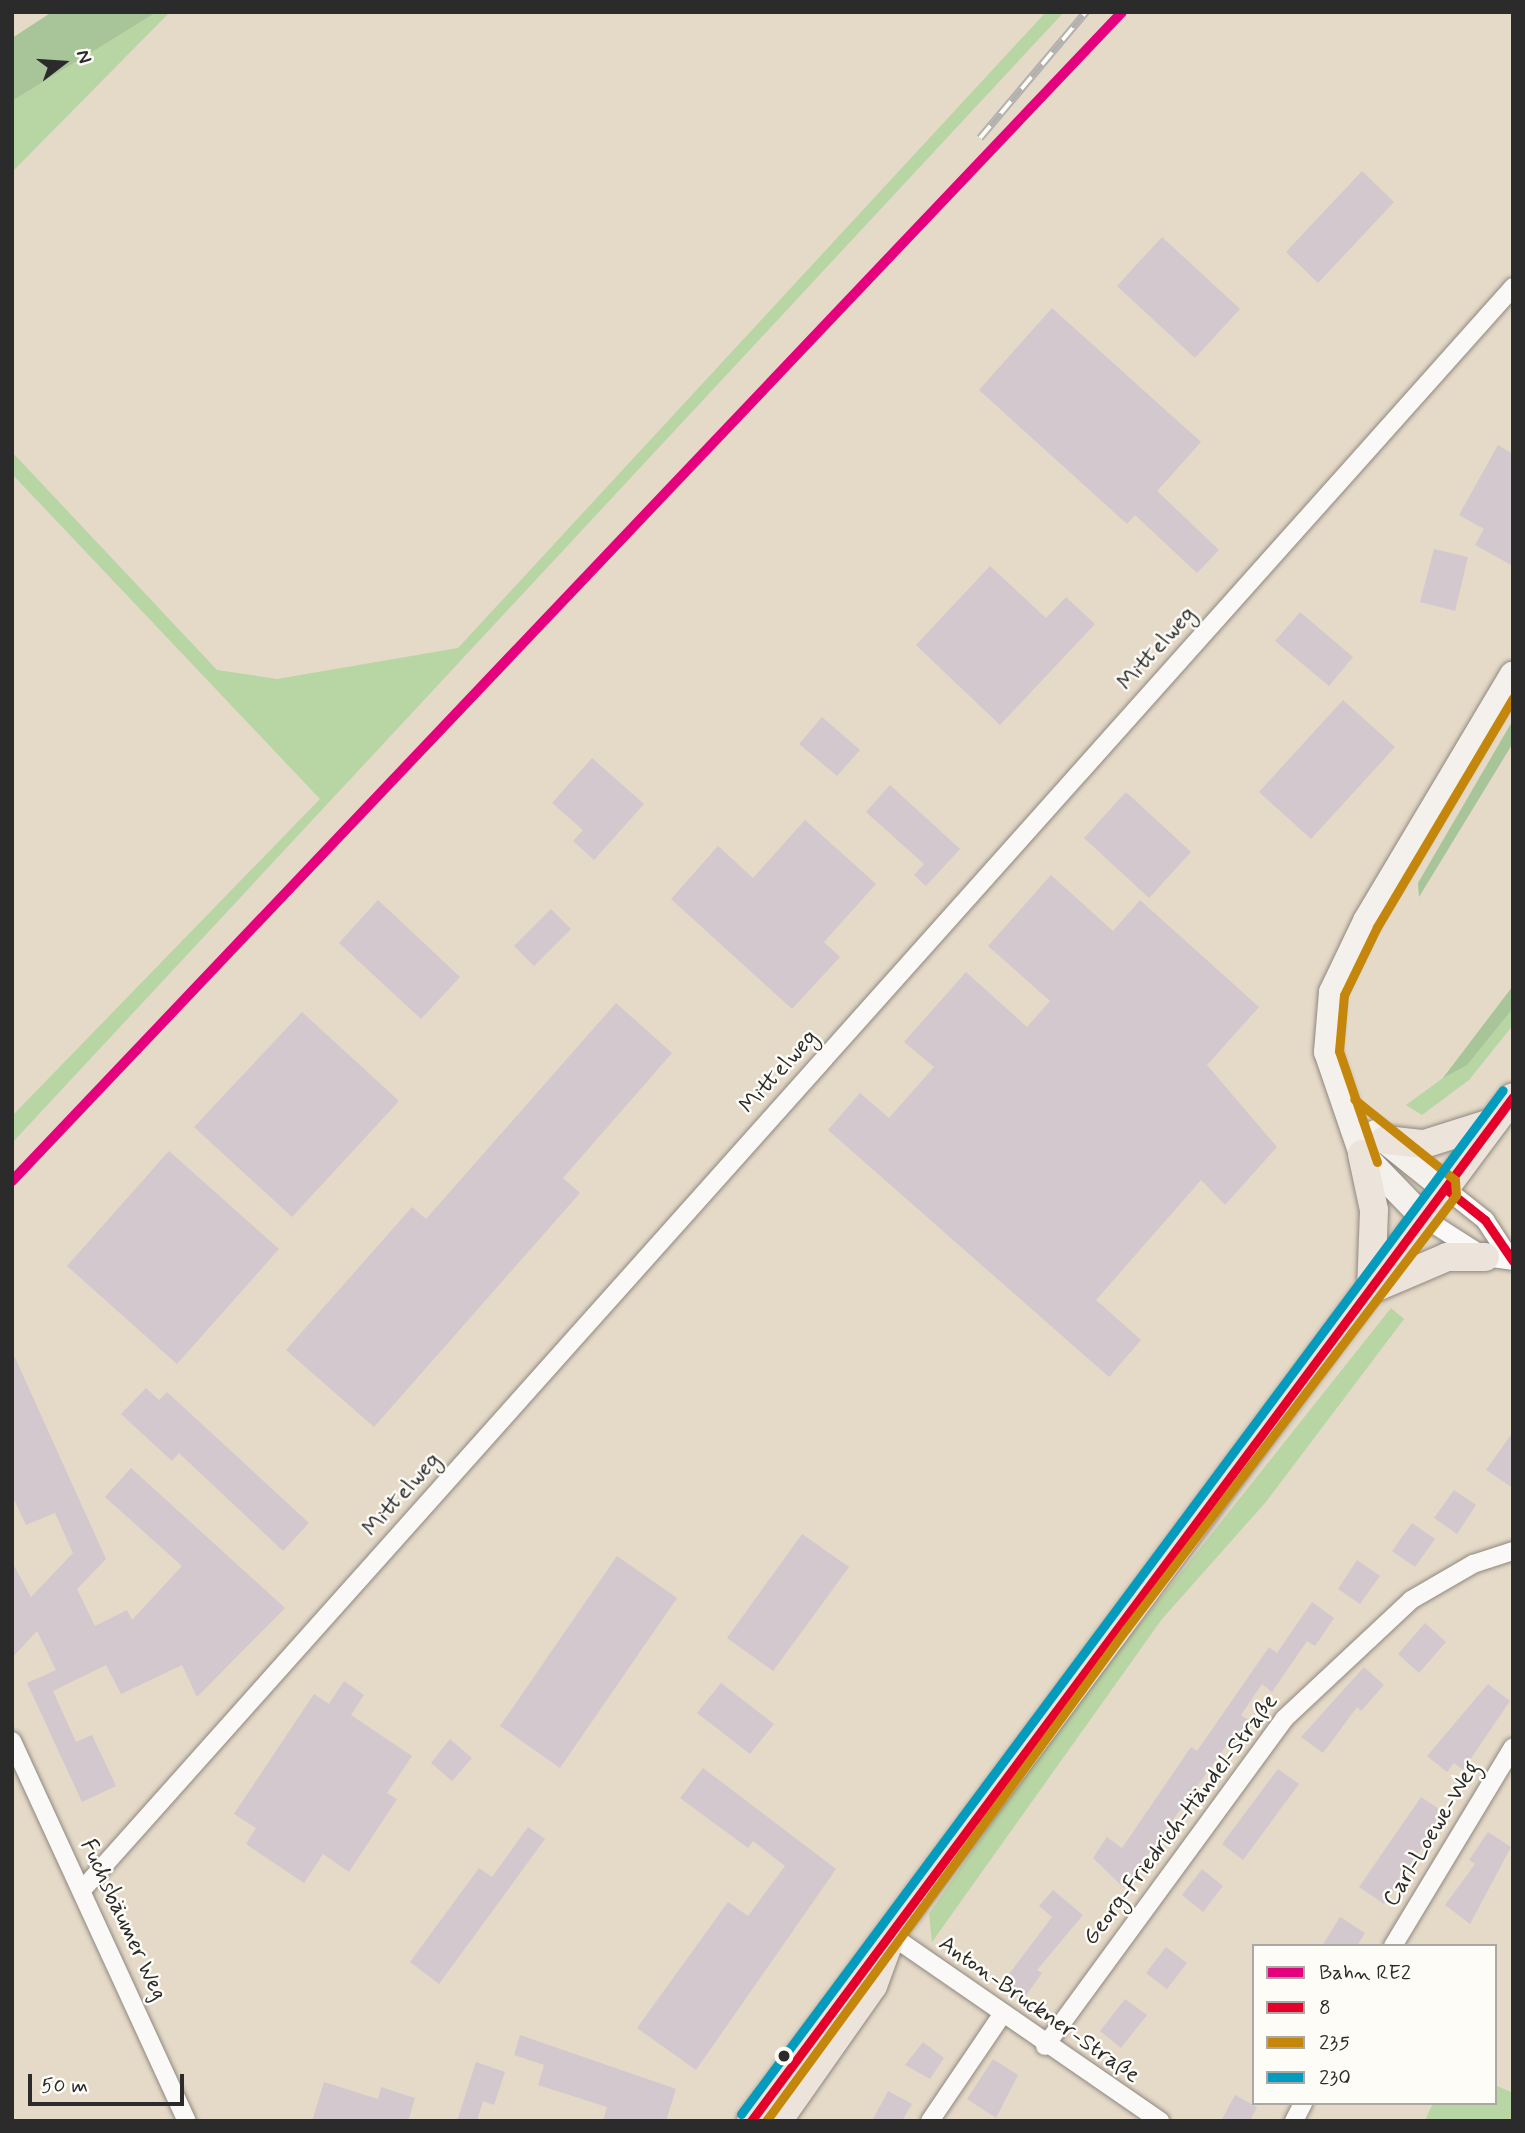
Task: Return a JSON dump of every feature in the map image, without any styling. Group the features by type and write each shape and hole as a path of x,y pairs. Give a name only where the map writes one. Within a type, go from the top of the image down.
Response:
{"main road":[{"path":"1424,1218 1346,1110 1327,1052 1332,992 1366,921 1513,674"},
{"path":"751,2121 856,1972 892,1936 1116,1622 1371,1290 1513,1097"},
{"path":"1373,1147 1424,1144 1494,1122"},
{"path":"1373,1147 1446,1189"},
{"path":"1371,1290 1373,1147"},
{"path":"1371,1290 1447,1257 1503,1259"},
{"path":"778,2121 873,1986 892,1936"}],"street":[{"name":"Mittelweg","path":"82,1890 1513,287"},
{"path":"1446,1189 1485,1220 1503,1259"},
{"path":"1424,1218 1503,1259"},
{"name":"Georg-Friedrich-Händel-Straße","path":"1045,2046 1284,1719 1411,1600 1473,1564 1513,1550"},
{"name":"Fuchsbäumer Weg","path":"12,1741 187,2121"},
{"name":"Carl-Loewe-Weg","path":"1394,1944 1513,1747"},
{"name":"Anton-Bruckner-Straße","path":"892,1936 1141,2116 1160,2121"},
{"path":"930,2121 1001,2016"},
{"path":"1294,2121 1302,2105"}],"green space":[{"path":"52,12 157,12 12,101 12,38"},
{"path":"157,12 170,12 12,172 12,101"},
{"path":"1046,12 1064,12 12,1143 12,1116 320,799 12,474 12,452 217,670 277,679 458,648"},
{"path":"1513,720 1513,743 1419,897 1418,883"},
{"path":"1513,986 1513,1025 1469,1080 1422,1115 1406,1105 1443,1078"},
{"path":"1513,986 1513,1008 1467,1065 1443,1078"},
{"path":"1391,1308 1404,1319 1265,1503 1162,1619 932,1942 929,1914 1051,1736"},
{"path":"1497,2086 1513,2093 1513,2121 1425,2121 1432,2105 1497,2105"}],"building":[{"path":"1362,171 1394,202 1318,283 1286,252"},
{"path":"1162,237 1240,309 1195,358 1117,286"},
{"path":"1052,308 1201,442 1157,491 1219,550 1197,573 1135,515 1127,524 979,390"},
{"path":"1498,445 1513,454 1513,566 1475,545 1484,529 1459,515"},
{"path":"1434,549 1468,557 1455,611 1420,602"},
{"path":"990,566 1046,618 1066,597 1095,624 1000,725 916,645"},
{"path":"1300,612 1353,657 1329,686 1275,641"},
{"path":"1343,700 1395,747 1311,839 1259,792"},
{"path":"822,717 860,750 837,776 799,744"},
{"path":"592,758 644,804 594,860 573,841 583,830 552,803"},
{"path":"890,785 960,849 926,886 914,875 924,864 866,812"},
{"path":"1126,792 1191,852 1149,898 1084,838"},
{"path":"805,820 876,884 824,942 840,957 792,1009 671,899 718,846 753,878"},
{"path":"1051,875 1113,931 1140,900 1259,1007 1207,1065 1277,1147 1225,1205 1201,1180 1096,1300 1141,1340 1109,1377 828,1130 860,1093 889,1118 934,1067 904,1042 966,972 1027,1027 1050,1001 988,946"},
{"path":"378,900 460,977 421,1019 339,943"},
{"path":"551,909 571,929 534,966 514,946"},
{"path":"616,1003 672,1053 563,1178 580,1193 374,1427 286,1350 412,1207 426,1219"},
{"path":"302,1012 399,1101 292,1217 194,1127"},
{"path":"169,1151 279,1249 177,1364 67,1266"},
{"path":"12,1351 106,1559 77,1589 95,1626 127,1610 132,1620 182,1566 105,1497 131,1468 285,1608 197,1697 182,1665 121,1694 106,1665 53,1691 76,1742 92,1735 116,1786 82,1802 27,1683 56,1670 37,1631 12,1658 12,1562 31,1597 73,1553 55,1513 26,1525 12,1495"},
{"path":"146,1388 159,1400 167,1392 309,1523 283,1551 179,1453 172,1461 121,1414"},
{"path":"1513,1432 1513,1488 1486,1470"},
{"path":"1454,1490 1476,1505 1457,1534 1434,1518"},
{"path":"1412,1523 1435,1539 1415,1567 1392,1551"},
{"path":"802,1534 849,1567 773,1671 727,1638"},
{"path":"617,1556 677,1598 560,1768 500,1726"},
{"path":"1357,1560 1380,1576 1360,1604 1338,1589"},
{"path":"1312,1602 1334,1618 1315,1646 1307,1641 1272,1692 1262,1684 1241,1715 1251,1722 1231,1750 1226,1746 1124,1888 1093,1858 1107,1837 1122,1848 1191,1747 1197,1751 1269,1647 1277,1653"},
{"path":"1425,1623 1446,1642 1419,1673 1398,1654"},
{"path":"1364,1667 1384,1685 1361,1711 1357,1707 1323,1753 1301,1737"},
{"path":"344,1681 364,1695 351,1715 412,1756 387,1793 397,1799 349,1872 323,1854 304,1883 246,1844 256,1828 234,1814 314,1694 329,1704"},
{"path":"721,1683 774,1724 750,1754 697,1713"},
{"path":"1488,1684 1510,1701 1463,1770 1454,1763 1447,1772 1427,1756"},
{"path":"450,1739 472,1758 452,1781 431,1763"},
{"path":"703,1768 836,1869 696,2070 637,2028 728,1902 748,1916 785,1866 753,1841 748,1848 680,1798"},
{"path":"1278,1769 1299,1784 1243,1860 1222,1844"},
{"path":"1421,1797 1445,1813 1384,1904 1359,1887"},
{"path":"528,1827 545,1839 439,1984 410,1962 479,1868 492,1877"},
{"path":"1488,1832 1511,1847 1470,1924 1445,1905 1475,1864 1469,1860"},
{"path":"1202,1869 1223,1886 1203,1912 1182,1895"},
{"path":"1053,1890 1083,1915 1037,1970 1042,1973 1022,2001 1000,1986 1052,1917 1039,1906"},
{"path":"1340,1917 1365,1933 1358,1944 1323,1944"},
{"path":"1166,1947 1187,1963 1167,1989 1146,1973"},
{"path":"1125,1999 1147,2015 1121,2048 1100,2031"},
{"path":"520,2035 676,2089 666,2121 603,2121 607,2107 538,2085 544,2065 514,2055"},
{"path":"923,2042 944,2058 930,2079 905,2065"},
{"path":"993,2059 1018,2075 996,2118 967,2099"},
{"path":"476,2062 505,2072 494,2105 483,2101 477,2121 457,2121"},
{"path":"324,2082 378,2099 381,2087 415,2098 408,2121 312,2121"},
{"path":"888,2091 912,2104 902,2121 872,2121"},
{"path":"1235,2095 1257,2107 1250,2121 1221,2121"}],"railway":[{"path":"980,138 1086,12"}],"rail line":[{"name":"RE2","path":"12,1181 1122,12"}],"transit line":[{"name":"235","path":"1377,1162 1339,1051 1344,995 1377,927 1513,698"},
{"name":"230","path":"741,2114 1503,1090"},
{"name":"8","path":"751,2121 1513,1097"},
{"name":"235","path":"766,2121 1126,1629 1456,1195 1455,1180 1354,1099"},
{"name":"8","path":"1446,1189 1485,1220 1513,1261"}]}
